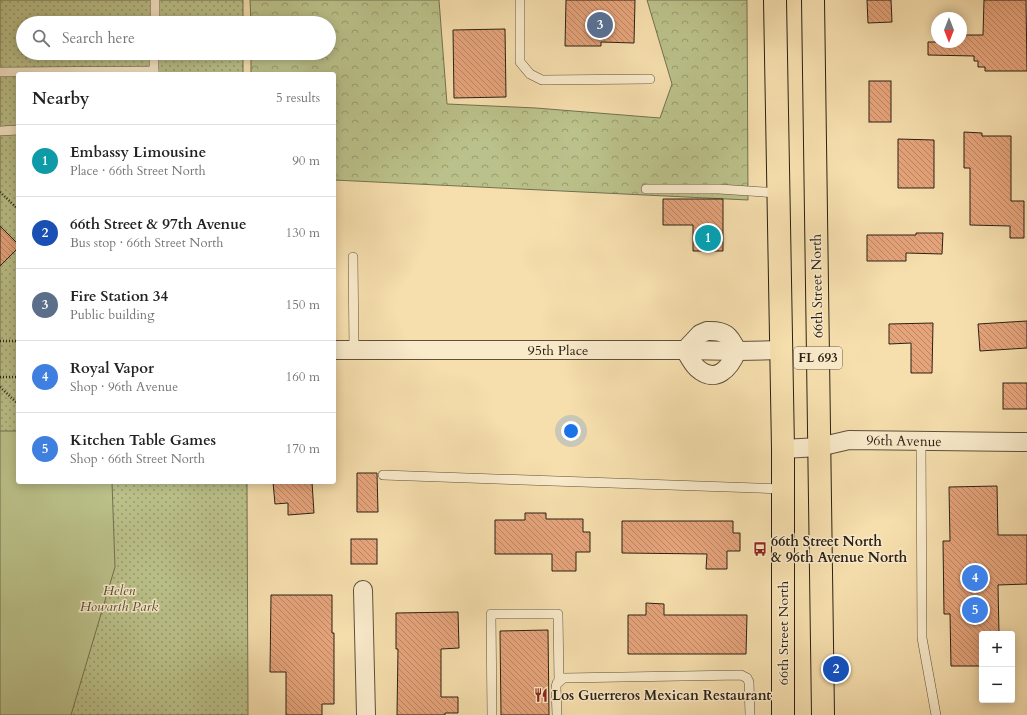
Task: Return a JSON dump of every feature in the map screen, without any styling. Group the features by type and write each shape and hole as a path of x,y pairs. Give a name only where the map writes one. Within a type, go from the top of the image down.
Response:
{"main road":[{"name":"66th Street North","path":"775,0 783,449 784,715"},
{"name":"66th Street North","path":"813,0 823,715"}],"street":[{"name":"95th Place","path":"336,350 781,350"},
{"path":"684,350 696,367 702,372 710,374 719,374 726,369 733,362 737,351"},
{"name":"96th Avenue","path":"783,449 819,447 850,440 1027,442"},
{"path":"363,590 366,715"}],"lane":[{"path":"155,0 155,16"},
{"path":"520,0 520,62 530,74 542,80 650,79"},
{"path":"0,72 154,72 154,60"},
{"path":"0,131 16,130"},
{"path":"646,189 719,189 779,193"},
{"path":"353,257 354,350"},
{"path":"922,442 922,638 936,715"},
{"path":"383,475 783,489"},
{"path":"492,715 491,614 558,614 559,682"},
{"path":"557,715 556,687 564,678 741,675 747,678 749,682 750,715"}],"path":[{"path":"0,192 16,207"},
{"path":"0,341 16,341"},
{"path":"0,378 16,377"},
{"path":"0,387 16,402"}],"green space":[{"name":"Helen Howarth Park","path":"0,0 243,0 243,16 16,16 16,60 243,60 243,72 16,72 16,484 247,484 248,715 0,715"},
{"path":"250,0 439,0 447,104 536,108 660,118 672,84 647,0 747,0 748,200 336,180 336,72 251,72 251,60 336,60 336,16 251,16"},
{"path":"0,431 16,431 16,484 112,484 115,567 71,715 0,715"}],"building":[{"path":"566,0 635,0 634,43 601,42 601,46 565,46"},
{"path":"867,0 891,0 892,22 868,23"},
{"path":"984,0 1026,0 1027,71 985,71 985,67 978,67 978,61 974,61 974,56 928,55 928,42 931,42 931,48 967,48 967,35 983,35"},
{"path":"505,29 506,97 454,98 453,30"},
{"path":"869,81 891,81 891,122 869,122"},
{"path":"964,132 982,133 982,136 1011,136 1011,201 1024,201 1024,238 1010,238 1010,226 970,225 970,168 964,168"},
{"path":"898,139 934,140 934,188 898,188"},
{"path":"663,199 723,199 723,251 693,251 693,225 663,225"},
{"path":"0,226 16,242 16,250 0,266"},
{"path":"916,233 943,233 942,254 906,253 906,261 867,261 867,235 916,235"},
{"path":"1027,321 1027,348 980,351 978,324"},
{"path":"933,323 932,373 911,373 911,343 889,344 889,324"},
{"path":"1003,383 1027,383 1027,409 1003,409"},
{"path":"357,473 377,473 378,512 357,512"},
{"path":"273,484 312,484 314,513 288,515 288,503 275,504"},
{"path":"997,486 998,535 1027,535 1027,584 998,585 999,631 979,631 979,666 951,666 950,614 944,614 943,541 950,541 949,487"},
{"path":"525,513 546,513 546,519 583,519 583,532 590,532 590,552 576,552 576,571 552,571 552,554 495,554 495,520 525,520"},
{"path":"622,521 733,521 733,533 740,533 740,551 727,551 727,569 706,569 707,554 622,553"},
{"path":"351,539 377,539 377,564 351,564"},
{"path":"271,595 332,595 332,633 334,633 334,704 322,704 322,715 286,715 286,672 270,672"},
{"path":"646,603 664,604 664,615 747,615 746,654 628,654 628,615 646,615"},
{"path":"458,612 459,648 441,649 441,697 458,697 458,713 445,713 445,715 397,715 398,649 396,649 396,613"},
{"path":"548,630 549,715 501,715 500,631"}],"place":[{"name":"Fire Station 34","path":"600,25"},
{"name":"Embassy Limousine","path":"708,238"},
{"name":"66th Street North & 96th Avenue North","path":"760,549"},
{"name":"Royal Vapor","path":"975,578"},
{"name":"Kitchen Table Games","path":"975,610"},
{"name":"66th Street & 97th Avenue","path":"836,669"},
{"name":"Los Guerreros Mexican Restaurant","path":"541,695"}]}
